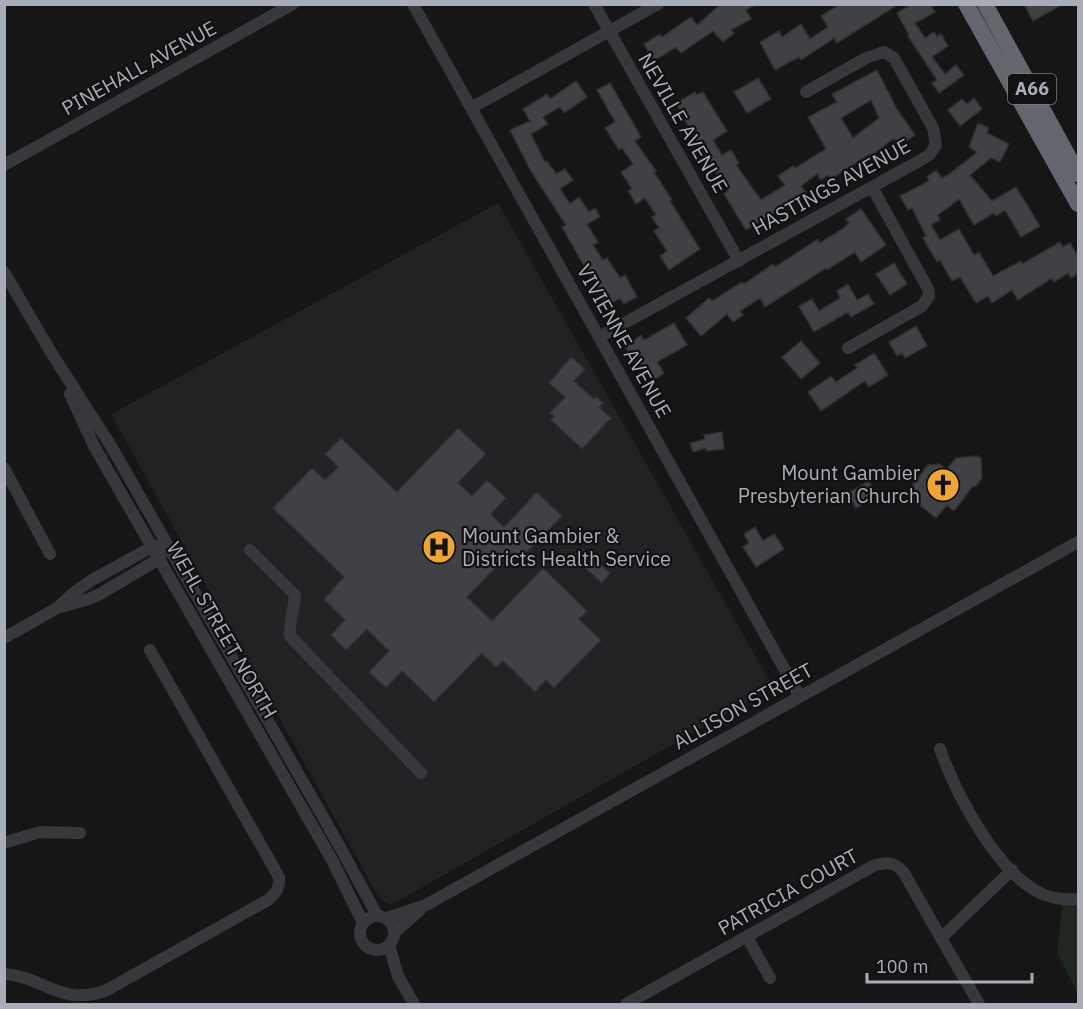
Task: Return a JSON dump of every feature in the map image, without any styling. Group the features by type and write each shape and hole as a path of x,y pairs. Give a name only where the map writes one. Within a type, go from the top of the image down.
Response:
{"highway":[{"name":"A66","path":"966,4 1076,195"},
{"name":"A66","path":"985,4 1078,174"}],"street":[{"name":"PINEHALL AVENUE","path":"4,165 293,4"},
{"name":"VIVIENNE AVENUE","path":"413,4 800,697"},
{"name":"NEVILLE AVENUE","path":"594,4 739,261"},
{"path":"471,108 658,4"},
{"name":"HASTINGS AVENUE","path":"599,337 929,155 936,145 933,128 894,58 884,52 874,55 806,92"},
{"path":"848,348 922,306 929,296 928,289 872,187"},
{"name":"WEHL STREET NORTH","path":"4,272 52,354 111,446 382,917"},
{"name":"WEHL STREET NORTH","path":"52,354 94,446 332,860 363,923"},
{"path":"4,468 50,554"},
{"name":"ALLISON STREET","path":"394,933 426,905 1078,542"},
{"path":"57,608 76,591 152,547 168,546"},
{"path":"4,638 57,608 94,596 159,559 168,546"},
{"path":"250,550 295,595 290,636 421,773"},
{"path":"4,974 21,976 65,994 92,995 105,991 268,900 276,893 279,877 150,650"},
{"path":"939,749 956,789 974,822 1012,870 1044,895 1066,900 1078,899"},
{"path":"4,841 40,832 80,833"},
{"name":"PATRICIA COURT","path":"626,1005 874,866 887,863 897,865 904,873 941,938"},
{"path":"979,1005 941,938 1012,870"},
{"name":"ALLISON STREET","path":"382,917 426,905"},
{"path":"374,950 389,945 394,933 391,923 382,917 368,918 363,923 360,929 362,941 365,946 374,950 398,976"},
{"path":"747,937 770,978"},
{"path":"389,945 398,976 414,1005"}],"shaded area":[{"name":"Mount Gambier & Districts Health Service","path":"498,203 769,680 765,692 391,905 379,898 111,414"},
{"path":"1062,905 1078,905 1078,994 1057,953"}],"building":[{"path":"721,4 756,4 746,10 751,19 731,30 734,33 723,42 713,31 681,53 676,47 654,61 644,44 660,34 662,37 691,17 697,25"},
{"path":"840,4 899,4 837,43 834,38 801,60 799,57 775,70 760,42 779,31 782,37 801,24 810,39 828,27 821,16"},
{"path":"912,4 930,4 935,12 915,23 925,38 934,32 937,37 941,34 948,46 932,57 945,74 956,65 964,75 939,93 932,83 937,80 908,36 897,13"},
{"path":"1024,4 1063,4 1033,21"},
{"path":"877,70 897,109 915,135 899,146 894,138 871,156 870,154 831,179 828,175 821,180 817,174 801,186 807,195 746,230 724,194 728,191 701,149 676,103 695,92 696,95 703,92 727,131 713,140 722,155 731,150 739,163 736,165 761,200 785,185 778,176 826,149 808,117 837,102 832,94","holes":["871,100 879,118 853,138 841,118"]},
{"path":"758,78 771,99 747,113 734,92"},
{"path":"576,81 587,97 564,113 560,107 543,117 548,124 531,134 545,162 547,161 556,174 565,169 573,180 560,189 570,204 579,197 589,212 595,208 600,217 587,224 598,242 593,245 603,260 607,258 620,278 625,275 637,297 624,304 620,298 607,306 562,227 566,225 531,171 510,130 530,121 523,109 547,94 550,99"},
{"path":"610,83 641,137 635,141 656,171 654,172 672,200 670,201 700,249 669,270 660,256 667,251 654,231 659,228 652,217 656,215 645,198 636,204 628,191 632,189 621,172 633,164 622,148 619,150 605,128 615,122 597,90"},
{"path":"974,98 982,109 960,126 948,110 962,99 967,104"},
{"path":"978,123 989,128 987,133 1009,144 1000,162 991,158 970,175 992,201 1016,187 1040,226 1021,237 1005,210 996,216 994,213 974,225 959,199 938,215 940,220 931,225 940,240 959,229 974,255 979,252 993,276 1021,261 1022,264 1060,242 1063,247 1070,243 1078,256 1078,273 1071,278 1068,273 1054,282 1052,278 1018,300 1012,290 992,303 988,296 976,303 960,277 952,281 940,260 937,262 923,238 926,236 912,208 908,210 900,196 929,181 927,177 936,170 942,178 948,175 977,152 969,147"},
{"path":"861,209 886,245 861,262 855,252 765,307 760,298 740,311 743,315 733,322 727,314 701,336 686,318 709,298 712,301 742,282 744,284 773,264 775,267 818,239 820,243 841,230 849,223 846,219"},
{"path":"894,263 907,284 890,295 876,274"},
{"path":"848,284 857,300 868,294 874,304 851,317 848,312 814,332 799,306 812,299 819,311 840,298 837,291"},
{"path":"674,323 687,345 657,362 664,373 652,382 625,347 641,335 644,340"},
{"path":"916,326 927,346 905,358 902,353 897,356 889,342"},
{"path":"801,341 820,363 801,379 782,357"},
{"path":"874,353 888,375 869,387 865,381 821,411 808,392 831,376 836,382 857,368 855,365"},
{"path":"571,357 585,369 574,381 594,399 596,397 603,403 599,407 611,418 582,449 551,420 554,417 550,413 565,397 549,383"},
{"path":"458,428 486,454 458,483 472,496 487,480 506,498 491,514 504,527 537,492 562,516 518,561 510,553 467,597 492,621 543,568 587,611 579,619 601,640 554,688 546,680 535,692 503,661 496,667 482,653 434,702 402,671 386,688 369,672 389,651 367,629 346,650 331,635 345,620 324,599 344,577 273,508 312,468 325,480 338,467 325,454 341,438 397,492"},
{"path":"722,432 724,449 706,451 706,448 693,452 690,443 705,439 704,435"},
{"path":"977,456 981,458 982,478 954,511 947,505 936,518 906,494 928,465 940,464 946,470 956,458"},
{"path":"869,481 877,496 856,508 848,493"},
{"path":"755,527 763,541 774,534 784,549 756,567 743,547 749,543 744,534"},
{"path":"583,549 610,573 602,583 574,558"}],"place":[{"name":"Mount Gambier Presbyterian Church","path":"943,485"},
{"name":"Mount Gambier & Districts Health Service","path":"439,547"}]}
